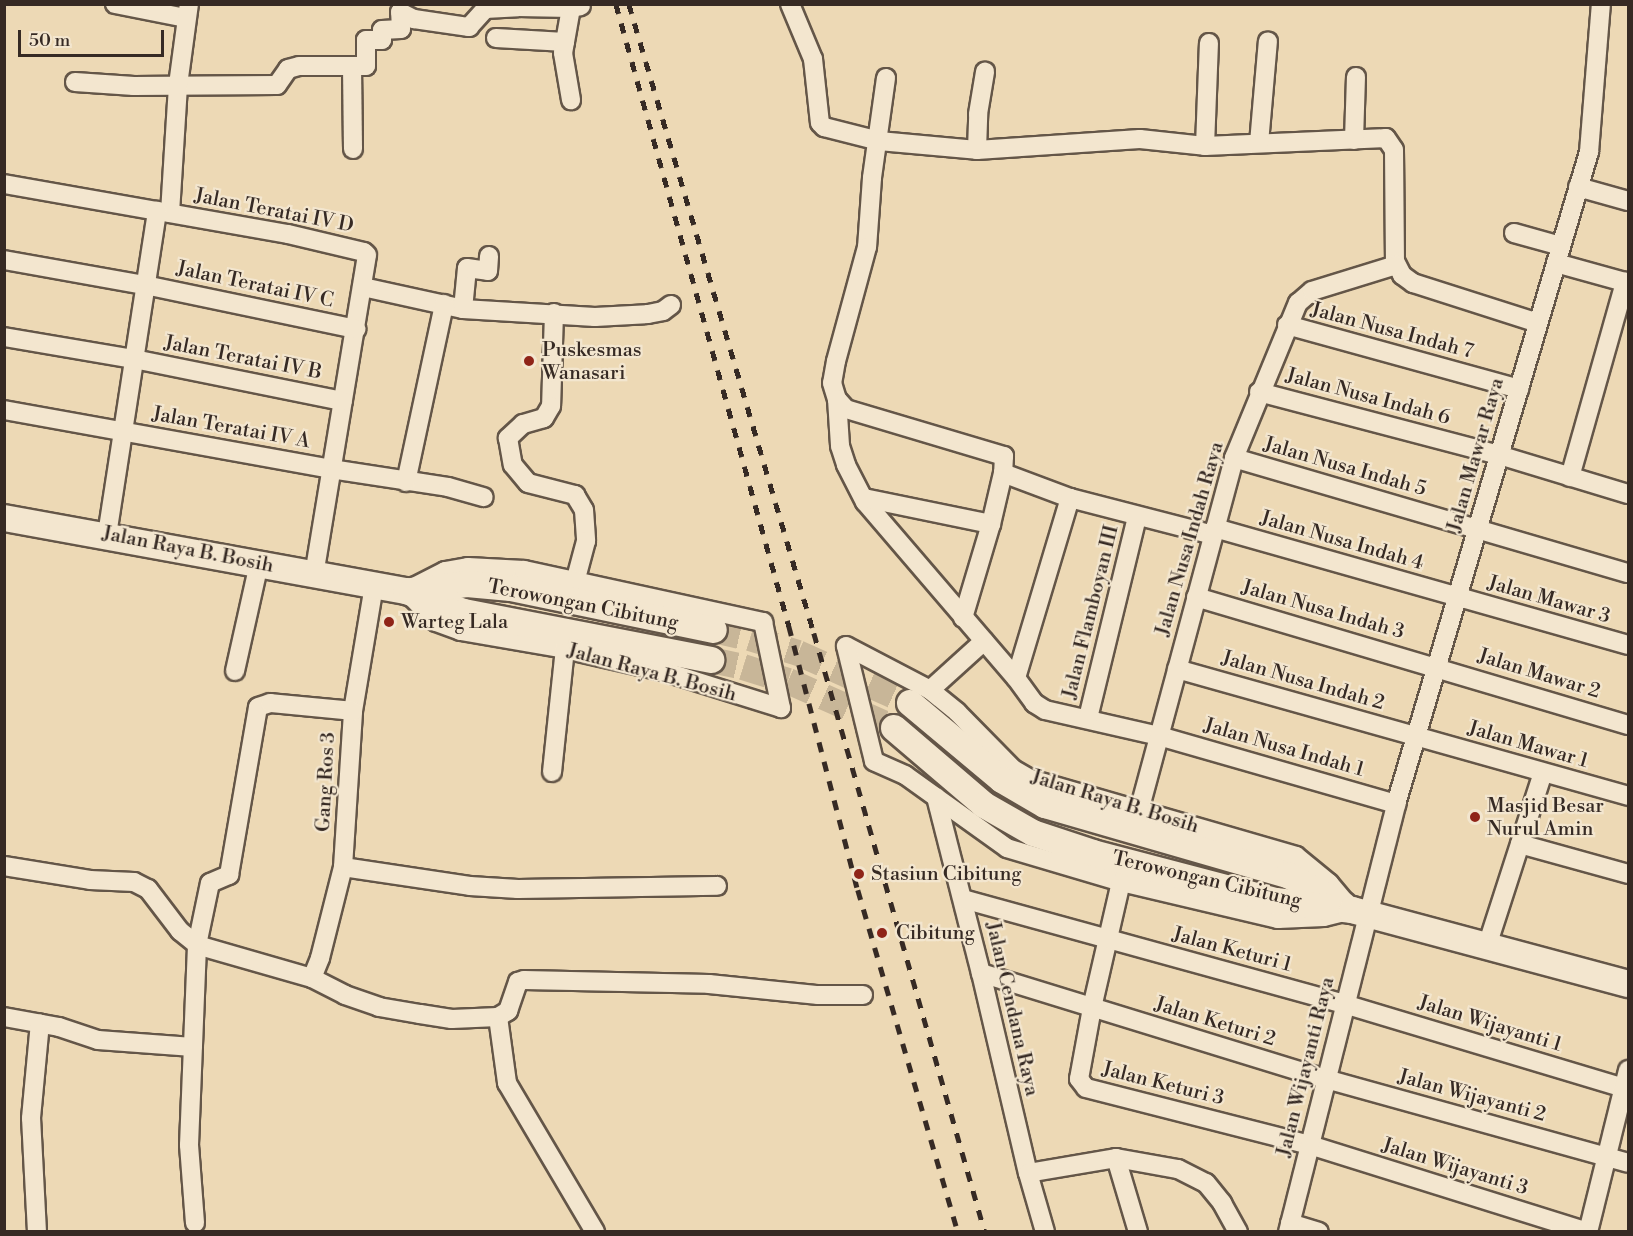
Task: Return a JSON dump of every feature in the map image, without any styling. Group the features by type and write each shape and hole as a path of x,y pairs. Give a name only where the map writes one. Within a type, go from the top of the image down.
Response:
{"main road":[{"name":"Jalan Raya B. Bosih","path":"4,518 406,591"},
{"name":"Terowongan Cibitung","path":"406,591 467,585 510,588 714,630"},
{"name":"Terowongan Cibitung","path":"406,591 464,612 711,660"},
{"name":"Terowongan Cibitung","path":"920,697 1002,780 1045,805 1288,875 1360,912"},
{"name":"Terowongan Cibitung","path":"894,728 984,805 1034,833 1094,853 1276,901 1360,912"},
{"path":"1360,912 1629,984"}],"street":[{"path":"107,535 145,285 164,212 187,11 115,4"},
{"path":"790,4 813,59 820,123 824,127 879,141 977,150 1140,139 1205,146 1386,138 1394,150 1399,270 1413,283 1538,323"},
{"name":"Jalan Mawar Raya","path":"1360,912 1396,804 1589,152 1601,4"},
{"path":"75,82 178,86 277,85 288,69 299,66 367,66 367,40 382,40 382,30 401,29 400,12 414,19 469,27 485,9 577,7 563,53 571,100"},
{"path":"496,38 565,42"},
{"path":"1259,143 1268,42"},
{"path":"1205,146 1209,43"},
{"path":"352,66 353,149"},
{"path":"977,150 978,114 985,72"},
{"path":"1354,140 1356,77"},
{"name":"Jalan Nusa Indah 1","path":"886,78 879,141 872,178 867,247 832,383 837,399 840,446 846,465 864,498 1016,678 1034,703 1045,710 1088,718 1158,736 1396,804"},
{"name":"Jalan Teratai IV D","path":"4,184 288,234 364,252 367,255 363,287"},
{"path":"1578,187 1629,201"},
{"path":"1514,232 1558,254 1627,283 1570,477"},
{"path":"462,309 467,268 488,271 489,256"},
{"name":"Jalan Teratai IV C","path":"4,260 145,285 356,329"},
{"name":"Jalan Nusa Indah Raya","path":"1139,811 1234,458 1287,325 1298,303 1312,291 1399,270"},
{"path":"314,574 363,287 462,309 595,317 656,313 671,305"},
{"path":"406,482 444,304"},
{"path":"554,313 551,406 544,417 523,424 508,438 508,445 513,465 528,483 575,495 584,510 586,541 575,582"},
{"name":"Jalan Nusa Indah 7","path":"1287,325 1519,389"},
{"name":"Jalan Teratai IV B","path":"4,337 134,359 343,401"},
{"name":"Jalan Nusa Indah 6","path":"1259,392 1499,456 1629,494"},
{"name":"Jalan Nusa Indah 4","path":"837,399 846,409 1001,453 1004,464 1070,498 1137,517 1214,532 1457,597"},
{"name":"Jalan Teratai IV A","path":"4,410 331,469 448,487 484,496"},
{"name":"Jalan Nusa Indah 5","path":"1234,458 1629,573"},
{"path":"963,618 991,524 1004,464"},
{"path":"864,498 991,524"},
{"path":"1016,678 1070,498"},
{"name":"Jalan Flamboyan III","path":"1088,718 1137,517"},
{"path":"235,671 259,564"},
{"name":"Jalan Raya B. Bosih","path":"468,567 524,570 763,622 781,708 666,672 564,649 461,631 436,622 406,591 445,571 468,567"},
{"name":"Gang Ros 3","path":"312,978 320,958 343,867 353,711 374,585"},
{"name":"Jalan Nusa Indah 3","path":"1196,597 1437,667"},
{"name":"Jalan Mawar 3","path":"1457,597 1629,645"},
{"path":"920,697 984,641"},
{"name":"Jalan Raya B. Bosih","path":"846,646 920,697 957,712 1012,769 1030,779 1296,856 1360,912 1324,918 1278,919 1121,882 1007,848 905,775 874,761 846,646"},
{"path":"552,772 564,649"},
{"name":"Jalan Mawar 2","path":"1437,667 1629,725"},
{"name":"Jalan Nusa Indah 2","path":"1177,669 1416,737"},
{"path":"195,1224 189,1145 197,945 210,883 229,875 258,707 270,703 353,711"},
{"name":"Jalan Mawar 1","path":"1416,737 1629,796"},
{"path":"1487,946 1543,773"},
{"name":"Jalan Cendana Raya","path":"936,796 949,856 963,899 1028,1173 1045,1232"},
{"path":"1520,844 1629,874"},
{"path":"4,866 90,880 134,882 148,889 180,931 197,945 312,978 345,995 379,1007 452,1019 498,1017 508,1011 518,982 524,980 709,984 818,995 863,995"},
{"path":"343,867 470,886 518,890 717,886"},
{"name":"Jalan Keturi 3","path":"1121,882 1092,1008 1079,1079 1086,1088 1310,1145"},
{"name":"Jalan Keturi 1","path":"963,899 1344,1004"},
{"name":"Jalan Wijayanti Raya","path":"1289,1227 1344,1004 1360,912"},
{"name":"Jalan Keturi 2","path":"981,973 1326,1079"},
{"name":"Jalan Wijayanti 1","path":"1344,1004 1627,1082"},
{"path":"4,1017 40,1023 98,1040 193,1047"},
{"path":"498,1017 507,1083 595,1232"},
{"path":"38,1232 31,1118 40,1023"},
{"name":"Jalan Wijayanti 2","path":"1326,1079 1629,1163"},
{"path":"1588,1232 1627,1082"},
{"name":"Jalan Wijayanti 3","path":"1310,1145 1588,1232"},
{"path":"1116,1158 1138,1232"},
{"path":"1028,1173 1116,1158 1178,1169 1206,1183 1222,1203 1238,1232"},
{"path":"1289,1227 1319,1232"}],"tunnel":[{"path":"714,630 798,653 910,703"},
{"path":"711,660 788,681 894,728"}],"railway":[{"path":"616,4 789,626 858,890 958,1232"},
{"path":"629,4 814,633 985,1232"}],"place":[{"name":"Puskesmas Wanasari","path":"529,361"},
{"name":"Warteg Lala","path":"389,622"},
{"name":"Masjid Besar Nurul Amin","path":"1475,817"},
{"name":"Stasiun Cibitung","path":"859,874"},
{"name":"Cibitung","path":"882,933"}]}
